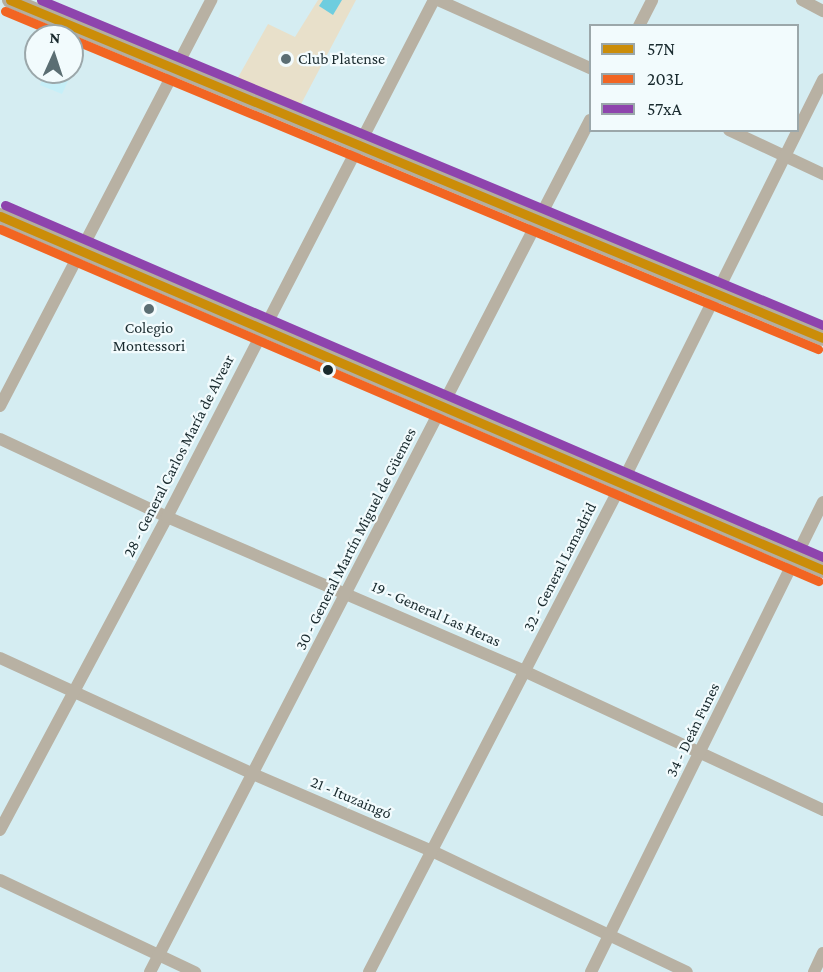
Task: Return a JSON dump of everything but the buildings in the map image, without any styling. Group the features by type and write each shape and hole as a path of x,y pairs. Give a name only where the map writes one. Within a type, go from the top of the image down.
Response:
{"street":[{"path":"10,0 823,338"},
{"path":"0,406 83,251 211,0"},
{"path":"436,0 589,67"},
{"name":"28 - General Carlos María de Alvear","path":"0,830 168,517 436,0"},
{"path":"640,24 652,0"},
{"path":"802,0 823,11"},
{"name":"32 - General Lamadrid","path":"799,128 823,79"},
{"name":"30 - General Martín Miguel de Güemes","path":"150,972 589,124"},
{"path":"733,132 823,174"},
{"name":"32 - General Lamadrid","path":"369,972 622,483 797,132"},
{"path":"0,216 823,570"},
{"name":"19 - General Las Heras","path":"0,439 168,517 524,672 823,810"},
{"name":"34 - Deán Funes","path":"591,972 823,502"},
{"name":"21 - Ituzaingó","path":"0,658 252,774 432,851 687,972"},
{"path":"0,880 195,972"},
{"path":"814,972 823,953"}],"shaded area":[{"name":"Club Platense","path":"318,0 356,0 299,108 236,81 268,24 295,37"},
{"path":"40,84 67,84 62,94"}],"water":[{"path":"323,0 342,0 333,15 319,6"}],"transit line":[{"name":"57N","path":"10,0 823,338"},
{"name":"57xA","path":"41,0 823,325"},
{"name":"203L","path":"5,11 36,24"},
{"name":"203L","path":"84,44 818,349"},
{"name":"57xA","path":"5,205 823,557"},
{"name":"57N","path":"0,216 823,570"},
{"name":"203L","path":"0,229 818,581"}],"place":[{"name":"Club Platense","path":"286,59"},
{"name":"Colegio Montessori","path":"149,309"}]}
